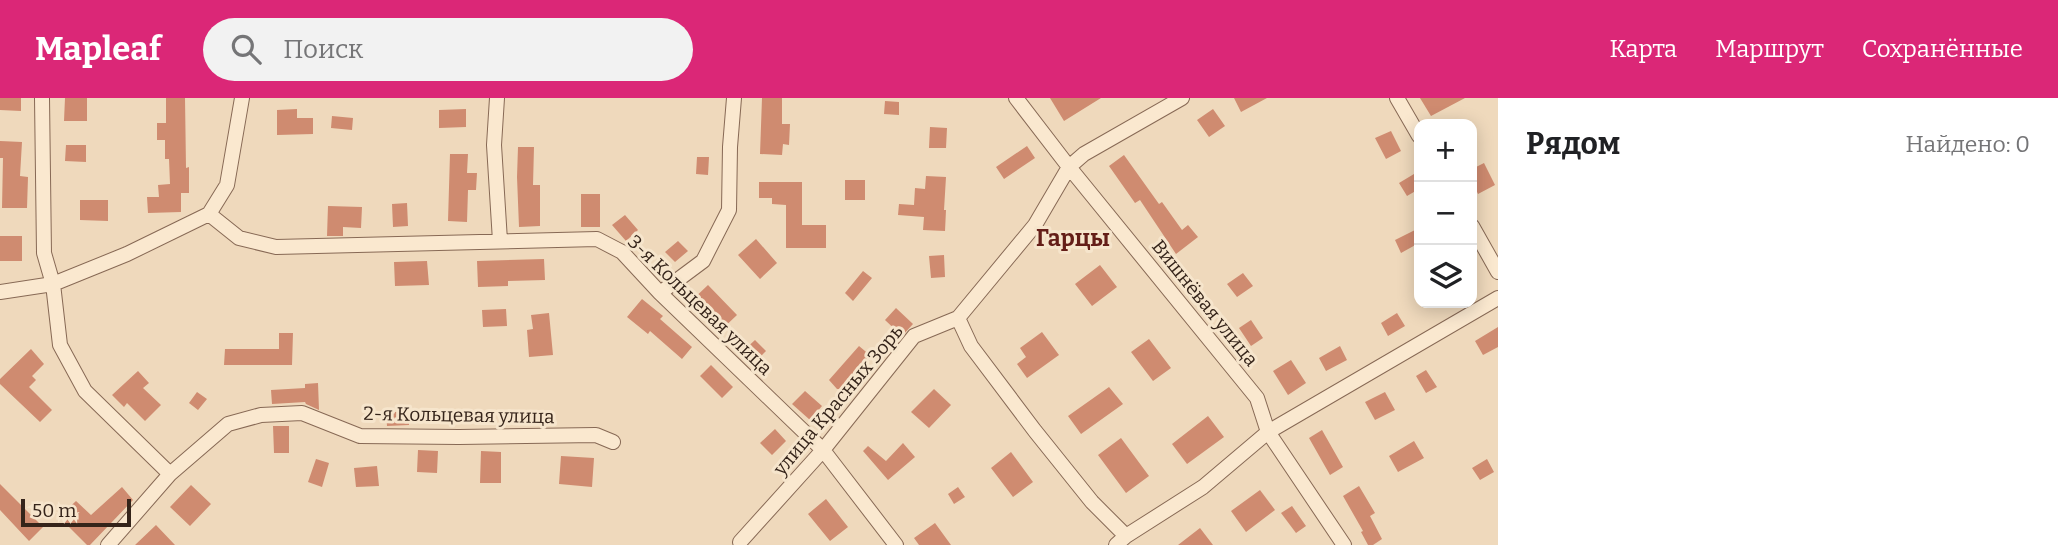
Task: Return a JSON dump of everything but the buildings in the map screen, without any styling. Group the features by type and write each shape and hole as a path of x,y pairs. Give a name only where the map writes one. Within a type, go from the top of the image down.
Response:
{"street":[{"path":"42,98 44,253 53,284 60,345 85,391 170,474"},
{"path":"0,292 53,284 127,254 209,214 227,185 242,98"},
{"path":"497,98 494,145 500,241"},
{"path":"660,293 702,261 729,210 734,98"},
{"name":"Вишнёвая улица","path":"1016,98 1257,398 1268,432 1344,545"},
{"name":"улица Красных Зорь","path":"740,542 823,450 914,336 958,318 1035,225 1069,167 1084,154 1182,98"},
{"path":"1397,98 1414,127"},
{"name":"3-я Кольцевая улица","path":"209,214 239,238 276,247 597,239 622,252 660,293 823,450 896,545"},
{"path":"1477,235 1498,272"},
{"path":"958,318 971,346 1121,541 1203,487 1268,432 1498,298"},
{"name":"2-я Кольцевая улица","path":"108,545 170,474 228,424 261,415 302,413 360,436 596,435 613,442"}],"district":[{"name":"Гарцы","path":"1073,238"}]}
